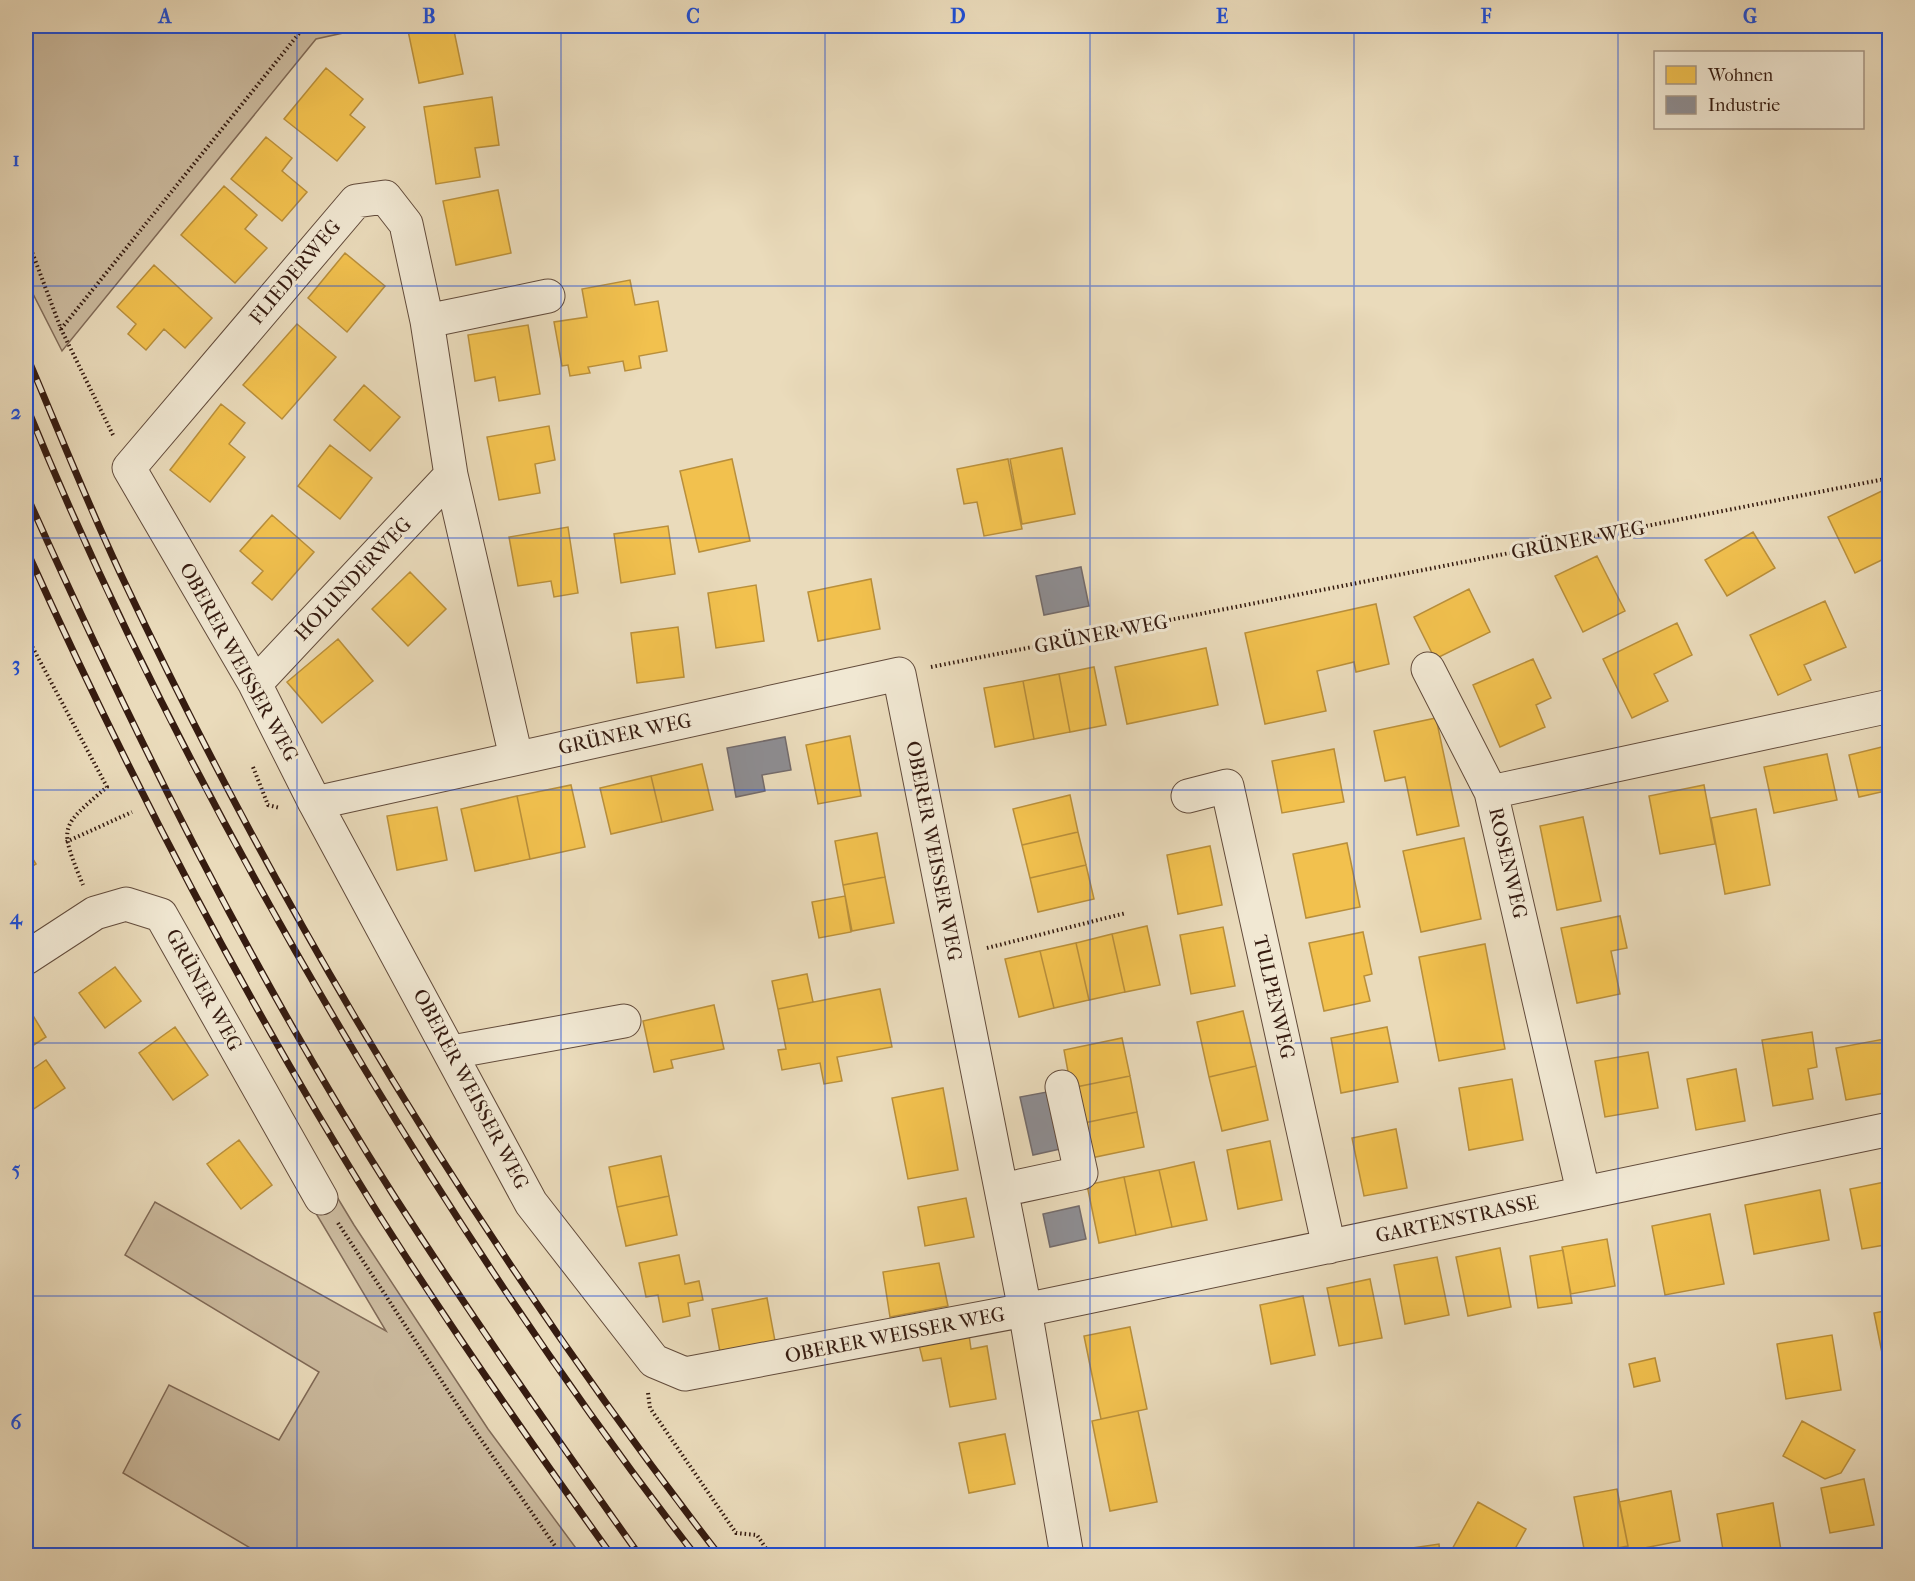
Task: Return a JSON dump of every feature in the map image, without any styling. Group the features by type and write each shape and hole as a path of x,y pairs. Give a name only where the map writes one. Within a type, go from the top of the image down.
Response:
{"street":[{"name":"FLIEDERWEG","path":"129,468 356,201 385,197 406,224 427,321 451,475 516,757"},
{"path":"427,321 548,296"},
{"name":"OBERER WEISSER WEG","path":"129,468 255,684 315,803 531,1203 654,1361 685,1374 1025,1310"},
{"name":"HOLUNDERWEG","path":"255,684 451,475"},
{"path":"1428,669 1491,792"},
{"name":"OBERER WEISSER WEG","path":"899,674 1025,1310 1061,1548"},
{"name":"GRÜNER WEG","path":"315,803 899,674"},
{"name":"ROSENWEG","path":"1583,1191 1491,792 1890,706"},
{"name":"TULPENWEG","path":"1188,796 1227,786 1329,1247"},
{"name":"GRÜNER WEG","path":"26,958 95,913 126,904 162,915 321,1198"},
{"path":"452,1053 624,1021"},
{"path":"1002,1191 1081,1173 1062,1087"},
{"name":"GARTENSTRASSE","path":"1025,1310 1583,1191 1890,1129"}],"path":[{"path":"61,329 305,26"},
{"path":"26,236 61,329 129,468"},
{"name":"GRÜNER WEG","path":"899,674 1890,478"},
{"path":"26,635 107,787 72,817 66,842 95,913"},
{"path":"253,767 268,805"},
{"path":"66,842 132,812"},
{"path":"955,956 1126,914"},
{"path":"321,1198 466,1418 562,1556"},
{"path":"654,1361 646,1381 650,1408 736,1533 757,1535 771,1556"}],"shaded area":[{"path":"26,26 375,26 316,39 62,351 26,280"},
{"path":"334,1192 488,1429 581,1555 262,1555 123,1473 169,1385 279,1440 319,1372 125,1255 155,1202 386,1331 311,1205"}],"building: Wohnen":[{"path":"407,26 453,26 463,74 419,83"},
{"path":"326,68 363,99 350,115 365,127 337,161 284,119"},
{"path":"492,97 499,145 475,148 480,177 436,184 424,107"},
{"path":"266,137 292,158 282,171 307,192 282,221 231,179"},
{"path":"224,186 257,215 245,229 267,248 235,283 181,235"},
{"path":"498,190 511,253 456,265 443,201"},
{"path":"345,253 385,286 347,332 308,298"},
{"path":"154,265 212,318 185,348 164,329 146,350 128,334 136,324 117,307"},
{"path":"630,280 635,305 658,301 667,351 639,356 641,368 625,371 623,361 588,367 590,373 570,376 568,365 562,366 554,322 587,317 582,289"},
{"path":"297,324 336,357 282,419 243,385"},
{"path":"528,325 540,394 499,401 495,377 475,381 468,335"},
{"path":"364,385 400,417 370,451 334,420"},
{"path":"221,404 245,423 229,444 245,457 210,502 170,470"},
{"path":"549,426 555,460 535,464 540,493 499,500 487,437"},
{"path":"330,445 372,478 340,519 298,486"},
{"path":"1062,448 1075,514 1022,524 1010,459"},
{"path":"732,459 750,541 699,552 680,471"},
{"path":"1008,459 1022,529 984,536 977,502 964,504 957,469"},
{"path":"1886,489 1890,495 1890,556 1855,573 1828,517"},
{"path":"272,515 314,552 272,600 252,583 263,571 240,551"},
{"path":"668,526 675,574 621,583 614,534"},
{"path":"568,527 578,593 554,597 551,581 518,586 509,537"},
{"path":"1753,532 1775,568 1727,596 1705,560"},
{"path":"1597,556 1625,611 1583,632 1555,576"},
{"path":"410,572 446,609 408,646 372,609"},
{"path":"871,579 880,629 818,641 808,592"},
{"path":"756,585 764,641 716,648 708,593"},
{"path":"1469,589 1490,632 1435,659 1414,617"},
{"path":"1825,601 1846,647 1804,665 1811,680 1778,695 1750,635"},
{"path":"1376,604 1389,664 1356,672 1354,662 1317,671 1326,711 1265,724 1245,633"},
{"path":"1677,623 1692,655 1654,674 1668,701 1632,718 1603,659"},
{"path":"678,627 684,677 637,683 631,633"},
{"path":"338,639 373,681 322,723 287,682"},
{"path":"1206,648 1218,705 1127,724 1115,667"},
{"path":"1533,659 1551,698 1536,705 1545,727 1500,747 1473,685"},
{"path":"1094,667 1106,725 1070,732 1059,674"},
{"path":"1059,674 1070,732 1034,739 1023,681"},
{"path":"1023,681 1034,739 995,747 984,688"},
{"path":"1436,718 1459,826 1417,835 1405,777 1385,781 1374,731"},
{"path":"850,736 861,796 818,804 806,745"},
{"path":"1890,745 1890,790 1859,797 1849,755"},
{"path":"1334,749 1344,802 1282,813 1272,761"},
{"path":"1827,754 1837,800 1774,813 1764,767"},
{"path":"702,764 713,810 662,822 651,776"},
{"path":"651,776 662,822 611,834 600,788"},
{"path":"571,785 585,847 530,859 517,796"},
{"path":"1704,785 1715,844 1660,854 1649,796"},
{"path":"1070,795 1078,832 1022,845 1013,809"},
{"path":"517,796 530,859 475,871 461,809"},
{"path":"437,807 447,860 397,870 387,816"},
{"path":"1756,809 1770,885 1725,894 1711,818"},
{"path":"1583,817 1601,901 1557,910 1540,826"},
{"path":"1078,832 1086,865 1030,878 1022,845"},
{"path":"877,833 885,877 843,885 835,841"},
{"path":"1464,838 1481,919 1421,932 1403,851"},
{"path":"1347,843 1360,907 1306,918 1293,854"},
{"path":"1210,846 1222,905 1178,914 1167,855"},
{"path":"26,848 36,864 26,870"},
{"path":"1086,865 1094,899 1038,912 1030,878"},
{"path":"885,877 894,923 852,931 843,885"},
{"path":"845,896 851,932 819,938 812,902"},
{"path":"1620,916 1627,948 1611,951 1620,994 1577,1003 1561,928"},
{"path":"1147,926 1160,985 1125,992 1112,934"},
{"path":"1223,927 1235,986 1191,994 1180,935"},
{"path":"1363,932 1372,974 1364,976 1370,1001 1324,1011 1309,943"},
{"path":"1112,934 1125,992 1089,1000 1076,943"},
{"path":"1076,943 1089,1000 1054,1008 1040,951"},
{"path":"1485,944 1505,1049 1439,1061 1419,957"},
{"path":"1040,951 1054,1008 1019,1017 1005,959"},
{"path":"115,967 141,1001 105,1028 79,993"},
{"path":"807,974 813,1002 778,1009 772,981"},
{"path":"880,989 892,1047 837,1057 842,1081 824,1084 820,1063 782,1070 778,1050 786,1049 778,1009"},
{"path":"26,1004 46,1037 26,1050"},
{"path":"714,1005 724,1049 671,1060 673,1068 654,1072 643,1021"},
{"path":"1243,1011 1256,1066 1209,1077 1197,1022"},
{"path":"175,1027 208,1075 173,1100 139,1053"},
{"path":"1387,1027 1398,1082 1341,1093 1331,1038"},
{"path":"1812,1032 1817,1067 1808,1069 1813,1099 1773,1106 1762,1040"},
{"path":"1122,1038 1130,1076 1071,1088 1064,1050"},
{"path":"1884,1039 1890,1066 1890,1092 1846,1100 1836,1048"},
{"path":"1648,1052 1658,1108 1605,1117 1595,1061"},
{"path":"46,1060 65,1088 26,1114 26,1074"},
{"path":"1256,1066 1268,1120 1222,1131 1209,1077"},
{"path":"1736,1069 1745,1121 1696,1130 1687,1079"},
{"path":"1130,1076 1137,1112 1079,1124 1071,1088"},
{"path":"1512,1079 1523,1140 1469,1150 1459,1088"},
{"path":"943,1088 958,1170 908,1179 892,1098"},
{"path":"1137,1112 1144,1147 1086,1159 1079,1124"},
{"path":"1396,1129 1407,1188 1364,1196 1352,1138"},
{"path":"239,1140 272,1185 241,1209 207,1164"},
{"path":"1270,1141 1282,1200 1238,1209 1227,1150"},
{"path":"661,1156 669,1196 617,1207 609,1167"},
{"path":"1194,1162 1207,1220 1172,1227 1159,1170"},
{"path":"1159,1170 1172,1227 1136,1235 1124,1177"},
{"path":"1124,1177 1136,1235 1099,1243 1087,1185"},
{"path":"1890,1181 1890,1244 1862,1249 1850,1189"},
{"path":"1820,1190 1829,1240 1754,1254 1745,1205"},
{"path":"669,1196 677,1235 626,1246 617,1207"},
{"path":"966,1198 974,1237 925,1246 918,1207"},
{"path":"1710,1214 1724,1284 1665,1295 1652,1226"},
{"path":"1607,1239 1615,1286 1571,1294 1562,1247"},
{"path":"1500,1248 1511,1307 1468,1316 1456,1257"},
{"path":"1563,1250 1572,1303 1538,1308 1530,1256"},
{"path":"679,1255 685,1284 699,1281 703,1300 688,1303 690,1316 663,1322 658,1295 646,1297 639,1263"},
{"path":"1437,1257 1449,1315 1405,1324 1394,1265"},
{"path":"939,1263 948,1306 890,1317 883,1272"},
{"path":"1370,1279 1382,1338 1339,1346 1327,1288"},
{"path":"1303,1296 1315,1355 1271,1364 1260,1305"},
{"path":"767,1298 775,1341 720,1352 712,1309"},
{"path":"1890,1310 1890,1373 1886,1373 1874,1313"},
{"path":"1130,1327 1147,1409 1101,1419 1084,1336"},
{"path":"969,1335 971,1349 987,1346 996,1399 950,1407 941,1358 923,1361 919,1345"},
{"path":"1832,1335 1841,1390 1786,1399 1777,1344"},
{"path":"1655,1358 1660,1381 1634,1387 1629,1364"},
{"path":"1138,1411 1157,1502 1110,1511 1092,1421"},
{"path":"1802,1421 1855,1450 1841,1473 1825,1479 1783,1456"},
{"path":"1005,1434 1015,1484 969,1493 959,1443"},
{"path":"1864,1479 1874,1525 1830,1533 1821,1488"},
{"path":"1617,1489 1628,1546 1585,1554 1574,1497"},
{"path":"1671,1491 1680,1541 1629,1551 1619,1502"},
{"path":"1478,1502 1526,1529 1511,1556 1455,1556 1450,1553"},
{"path":"1773,1503 1782,1556 1724,1556 1717,1514"},
{"path":"26,1543 49,1556 26,1556"},
{"path":"1439,1544 1440,1556 1392,1556 1392,1551"},
{"path":"1158,1548 1159,1556 1123,1556"}],"building: Industrie":[{"path":"1081,567 1089,606 1044,615 1036,576"},
{"path":"785,737 791,770 762,775 765,791 736,797 727,748"},
{"path":"1052,1091 1065,1148 1033,1155 1020,1097"},
{"path":"1079,1206 1086,1239 1050,1247 1043,1214"}],"railway":[{"path":"26,354 85,495 186,708 252,835 322,960 395,1084 471,1205 551,1324 634,1441 720,1556"},
{"path":"26,405 100,576 182,743 270,907 317,988 364,1068 482,1256 607,1438 696,1556"},
{"path":"26,494 153,764 198,853 293,1028 425,1244 640,1556"},
{"path":"26,549 146,801 233,966 279,1047 374,1207 431,1296 520,1427 612,1556"}]}
